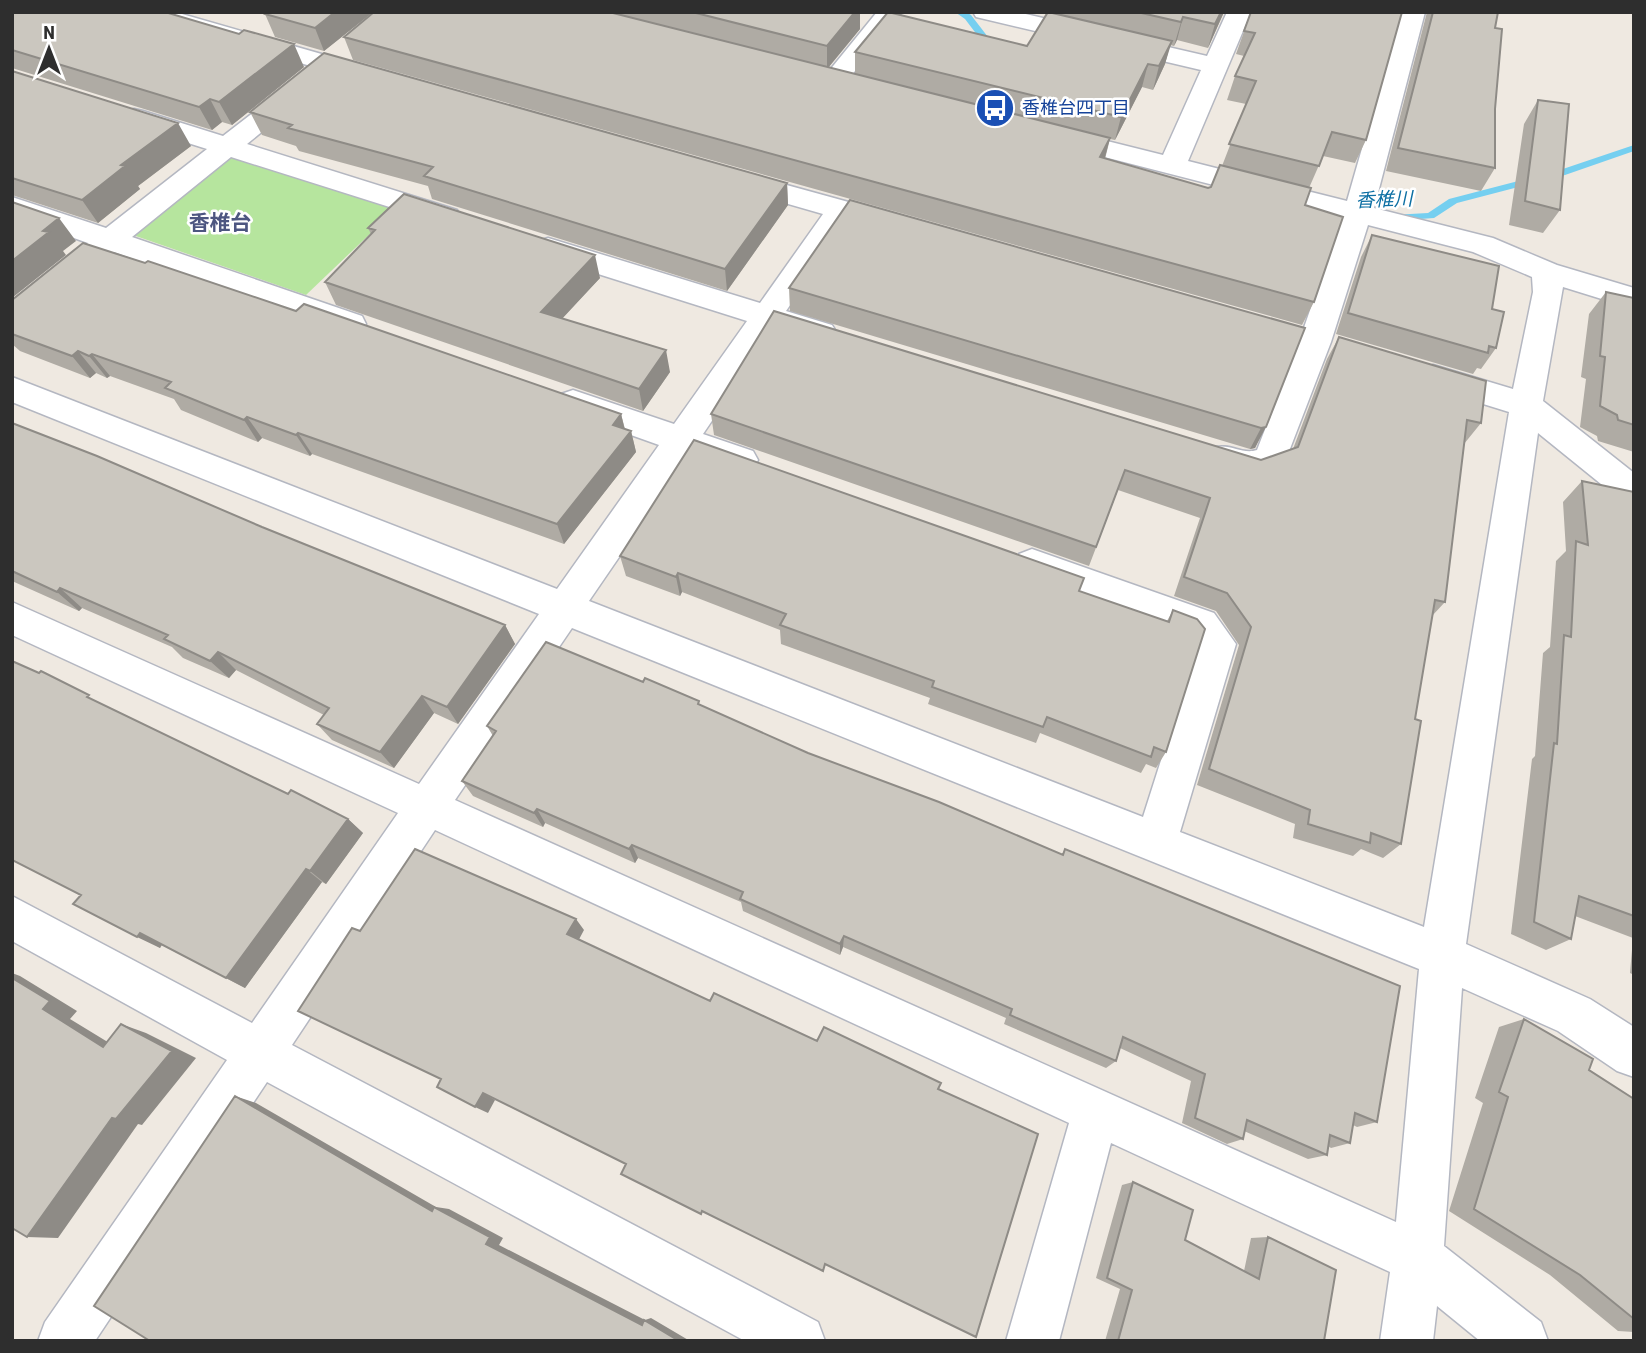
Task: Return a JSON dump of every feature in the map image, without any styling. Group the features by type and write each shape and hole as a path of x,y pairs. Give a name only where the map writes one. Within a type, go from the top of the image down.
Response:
{"street":[{"path":"148,12 384,80"},
{"path":"870,90 821,77 890,12"},
{"path":"985,12 1055,20 1214,65"},
{"path":"1172,166 1239,12"},
{"path":"1199,449 1251,465 1271,458 1315,342 1358,213 1413,12"},
{"path":"12,317 351,47"},
{"path":"113,110 477,225"},
{"path":"1025,129 1483,245 1546,271 1634,299"},
{"path":"706,171 920,231"},
{"path":"12,206 382,335"},
{"path":"64,1341 427,806 841,209"},
{"path":"516,238 845,341"},
{"path":"1406,1341 1418,1258 1442,956 1526,405 1548,292 1546,271"},
{"path":"1407,369 1526,405 1634,492"},
{"path":"12,389 1442,956 1574,1015 1634,1055"},
{"path":"538,390 772,472"},
{"path":"1006,555 1200,624 1217,644 1154,844"},
{"path":"12,618 1418,1258 1522,1341"},
{"path":"12,917 260,1053 799,1341"},
{"path":"1032,1341 1096,1111"}],"green space":[{"path":"229,156 396,209 306,295 133,235"}],"building":[{"path":"12,12 165,12 239,34 244,30 294,44 219,102 210,99 199,107 12,50"},
{"path":"335,12 315,28 265,14"},
{"path":"374,12 609,12 1110,138 1100,157 1208,188 1211,187 1220,165 1311,188 1305,205 1343,217 1314,302 344,37"},
{"path":"692,12 855,12 827,46"},
{"path":"888,12 1027,46 1048,12 1172,41 1159,66 1148,64 1121,117 855,52"},
{"path":"1137,12 1221,12 1215,24 1183,17 1181,22"},
{"path":"1251,12 1402,12 1366,140 1332,132 1319,166 1229,144 1256,81 1235,76 1255,33 1244,31"},
{"path":"1433,12 1498,12 1495,28 1502,29 1495,109 1495,168 1398,148"},
{"path":"324,53 787,183 725,269 424,176 433,167 288,128 292,125 250,112"},
{"path":"12,71 178,123 121,165 125,166 82,200 12,178"},
{"path":"1538,100 1569,104 1560,210 1525,201"},
{"path":"404,194 595,255 541,312 666,350 639,389 325,282 375,230 368,228"},
{"path":"850,200 1305,328 1266,427 1261,428 789,288"},
{"path":"12,202 59,218 43,231 49,232 12,261"},
{"path":"1372,235 1499,266 1492,309 1504,312 1496,348 1489,346 1488,353 1348,313"},
{"path":"83,243 145,263 148,261 296,311 304,304 621,414 613,425 631,431 557,524 298,433 296,435 247,417 244,420 165,388 171,382 92,354 89,356 78,351 72,356 12,334 12,300"},
{"path":"1606,292 1634,298 1634,425 1618,420 1617,415 1600,406 1605,357 1600,356"},
{"path":"774,311 1261,460 1298,447 1339,337 1486,381 1481,423 1467,420 1445,602 1435,600 1415,719 1421,721 1401,844 1371,833 1370,843 1308,824 1310,810 1209,769 1251,627 1227,593 1184,577 1210,498 1125,470 1096,547 711,414"},
{"path":"12,423 505,625 447,707 422,696 380,752 317,724 329,708 218,652 210,661 164,639 168,635 60,588 57,592 12,571"},
{"path":"694,440 1084,578 1079,591 1169,622 1173,610 1197,619 1205,629 1166,752 1154,747 1151,757 1047,717 1043,727 932,687 934,681 780,625 786,614 678,573 676,577 620,556"},
{"path":"1582,481 1634,492 1634,916 1579,896 1571,939 1534,922 1554,743 1557,744 1564,635 1571,637 1576,541 1588,545"},
{"path":"546,642 643,682 645,678 808,753 939,802 1063,855 1065,849 1400,986 1377,1122 1355,1113 1350,1143 1330,1135 1327,1155 1247,1120 1243,1139 1195,1118 1205,1074 1123,1037 1116,1061 1010,1015 1012,1009 844,936 840,944 740,899 743,892 632,845 629,849 537,809 534,813 462,781 496,731 487,726"},
{"path":"12,661 39,673 41,671 89,695 87,697 288,794 291,790 348,819 310,871 306,869 226,978 140,933 137,937 73,904 81,895 12,860"},
{"path":"415,849 576,919 567,934 710,1001 714,993 817,1041 824,1027 941,1083 938,1089 1038,1134 976,1337 825,1264 823,1271 702,1211 701,1214 621,1174 626,1164 483,1093 475,1107 437,1087 441,1079 298,1011 352,928 360,931"},
{"path":"12,978 50,1001 43,1009 103,1047 121,1024 172,1051 116,1119 112,1118 27,1237 12,1228"},
{"path":"1524,1019 1593,1059 1589,1070 1634,1099 1634,1319 1580,1275 1474,1209 1508,1097 1499,1092"},
{"path":"235,1096 432,1211 434,1207 490,1237 486,1244 642,1325 644,1320 679,1341 150,1341 94,1306"},
{"path":"1133,1182 1193,1210 1185,1240 1259,1279 1268,1237 1336,1270 1324,1341 1118,1341 1132,1290 1107,1278"}],"waterway":[{"name":"香椎川","path":"959,12 968,17 993,50"},
{"name":"香椎川","path":"1392,218 1430,216 1453,201 1561,173 1634,148"}],"place":[{"name":"香椎台四丁目","path":"995,108"}],"district":[{"name":"香椎台","path":"220,223"}]}
